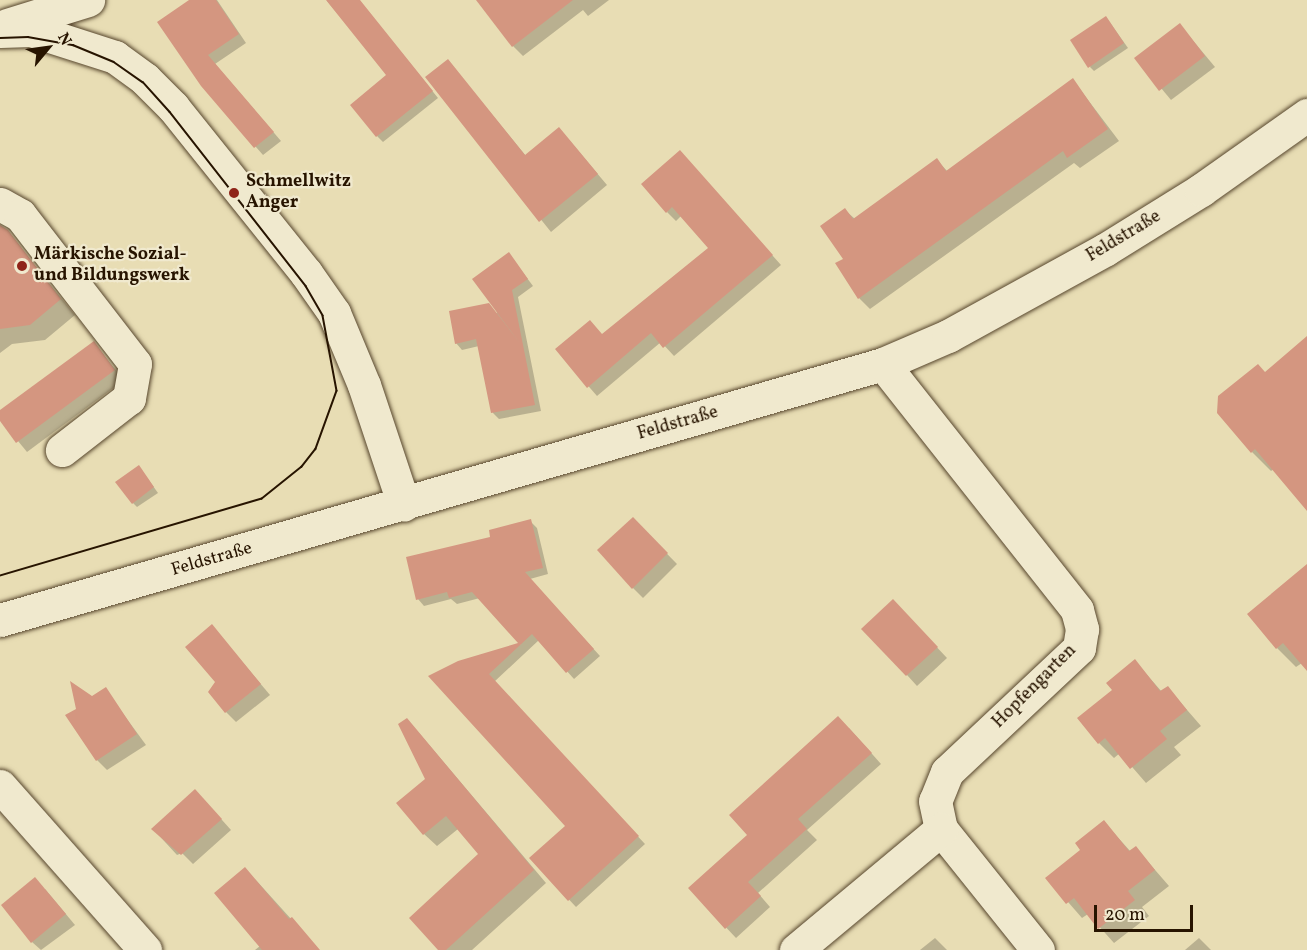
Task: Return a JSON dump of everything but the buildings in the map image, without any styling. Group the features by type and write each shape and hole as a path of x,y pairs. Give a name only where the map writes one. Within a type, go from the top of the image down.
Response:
{"street":[{"path":"0,29 67,3"},
{"path":"0,29 31,30 115,57 145,79 173,107 306,273 334,313 364,385 404,505"},
{"name":"Feldstraße","path":"0,620 404,505 883,364 948,336 1106,249 1201,190 1307,115"},
{"path":"0,204 20,215 135,364 129,398 62,450"},
{"name":"Hopfengarten","path":"883,364 1077,610 1082,629 1079,648 947,772 935,801 941,829 1038,950"},
{"path":"0,786 145,950"},
{"path":"796,950 941,829"}],"tram line":[{"path":"0,38 28,37 73,45 114,62 143,82 170,112 306,286 323,316 337,391 316,449 302,467 262,499 0,576"}],"place":[{"name":"Schmellwitz Anger","path":"234,193"},
{"name":"Märkische Sozial- und Bildungswerk","path":"22,266"}]}
